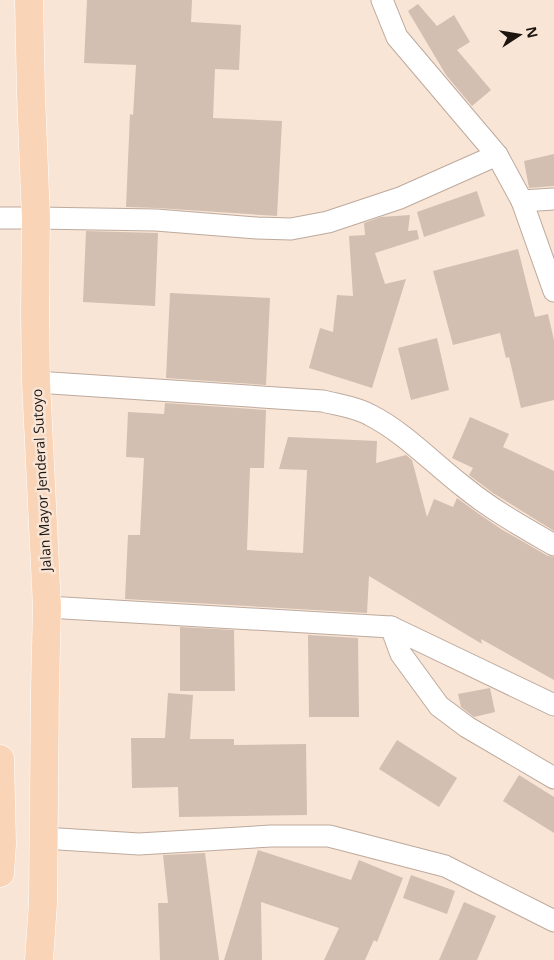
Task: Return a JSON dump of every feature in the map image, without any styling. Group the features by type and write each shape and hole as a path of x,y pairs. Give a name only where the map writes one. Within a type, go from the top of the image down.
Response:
{"main road":[{"name":"Jalan Mayor Jenderal Sutoyo","path":"29,0 36,218 36,382 47,607 43,903 39,960"},
{"path":"0,759 2,844 0,873"}],"street":[{"path":"382,0 397,37 497,155 522,201 554,290"},
{"path":"0,218 156,220 291,229 328,222 400,198 497,155"},
{"path":"522,201 554,199"},
{"path":"36,382 322,402 348,407 370,414 394,429 465,488 509,519 554,545"},
{"path":"47,607 391,627 554,704"},
{"path":"391,627 401,654 439,706 467,727 554,778"},
{"path":"43,838 138,844 271,836 329,836 445,866 554,921"}],"building":[{"path":"87,0 192,0 191,22 241,25 239,70 215,69 213,118 282,121 277,216 126,207 130,114 133,115 136,65 84,63"},
{"path":"418,4 437,26 454,15 470,42 457,50 491,90 472,106 446,75 408,11"},
{"path":"554,154 554,186 529,188 524,161"},
{"path":"477,191 485,216 424,237 417,212"},
{"path":"410,215 408,231 417,230 419,239 375,253 385,284 406,279 372,388 309,368 320,328 333,332 337,295 353,296 349,236 365,235 364,223 381,217"},
{"path":"86,231 158,233 155,306 83,302"},
{"path":"518,249 535,317 548,314 554,340 554,400 521,408 509,357 506,358 500,333 453,345 433,271"},
{"path":"170,293 270,298 266,385 166,378"},
{"path":"437,338 449,390 411,400 398,348"},
{"path":"165,403 266,410 264,468 250,468 247,550 303,553 307,470 279,469 288,437 377,441 376,463 406,455 412,460 427,517 434,499 453,507 457,498 501,529 548,556 554,557 554,680 481,639 482,644 369,576 367,613 125,599 128,535 140,535 144,458 126,457 128,412 164,414"},
{"path":"470,417 509,434 503,447 554,471 554,531 493,493 469,475 473,468 452,458"},
{"path":"180,627 234,630 235,691 180,691"},
{"path":"308,635 358,638 359,717 309,717"},
{"path":"490,688 495,712 474,717 461,707 458,694"},
{"path":"168,693 193,695 190,739 234,739 234,745 306,744 307,815 179,817 178,787 132,788 131,738 165,738"},
{"path":"397,740 457,778 439,807 379,769"},
{"path":"519,775 554,797 554,833 503,801"},
{"path":"258,850 351,880 359,860 403,878 377,942 374,940 365,960 324,960 339,928 261,902 262,960 224,960"},
{"path":"205,853 219,960 160,960 158,903 168,903 163,855"},
{"path":"411,875 455,891 447,914 403,898"},
{"path":"464,902 496,916 477,960 439,960"}]}
